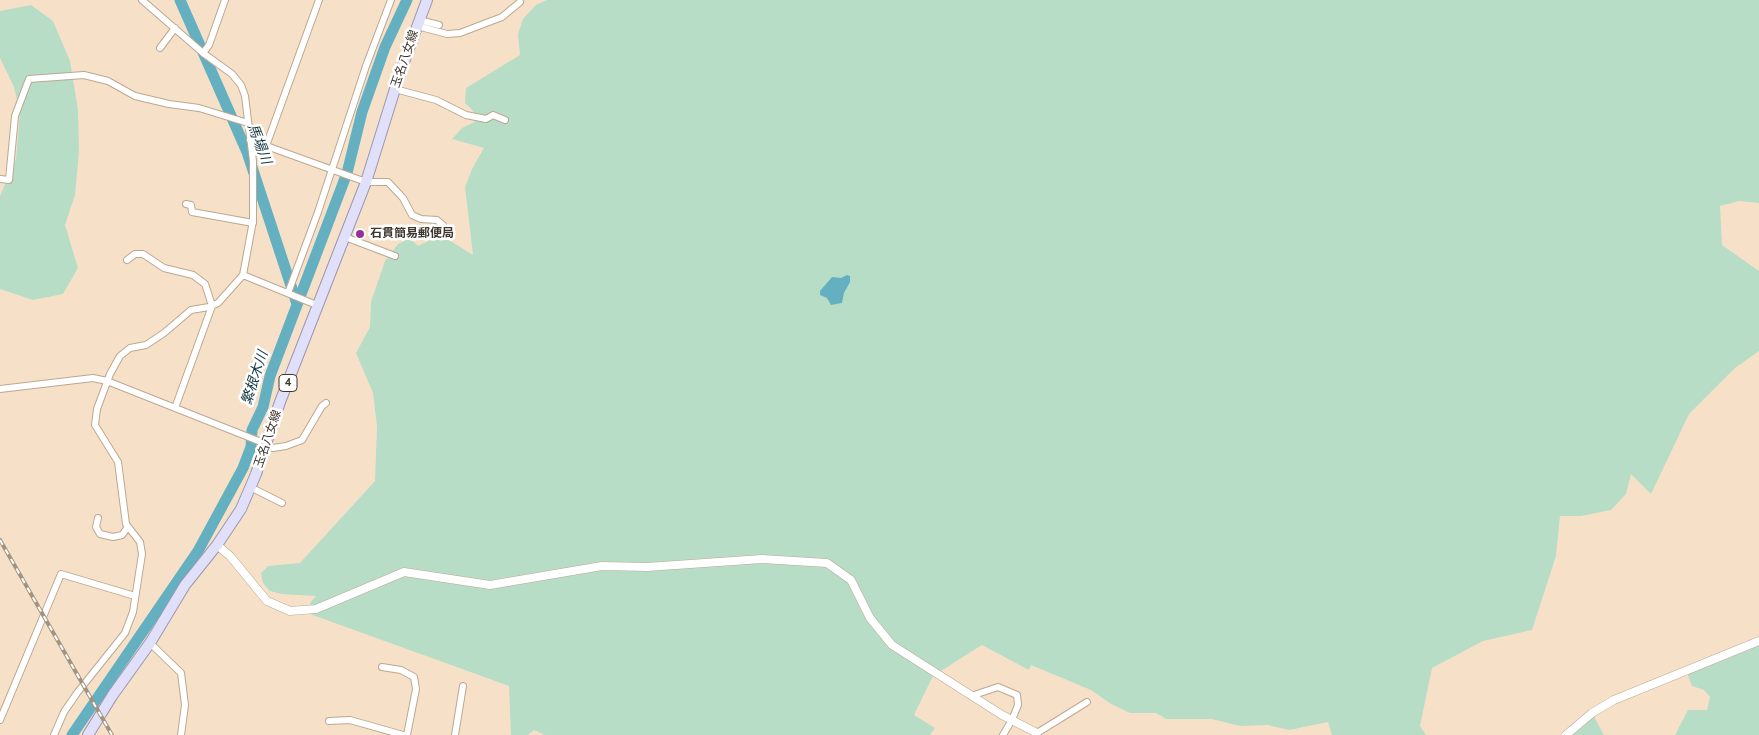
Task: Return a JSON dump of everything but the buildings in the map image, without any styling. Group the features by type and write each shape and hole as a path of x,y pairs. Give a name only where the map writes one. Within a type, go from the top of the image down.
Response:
{"main road":[{"name":"玉名八女線","path":"88,735 112,696 150,643 185,585 241,509 263,444 366,182 395,89 427,0"}],"street":[{"path":"54,735 64,712 77,693 124,633 133,612 136,596 142,554 137,537 124,519 118,462 95,425 97,409 107,381 120,356 130,348 146,345 191,310 218,303 243,276 253,223 255,186 248,123 241,85 232,74 203,53 142,0"},
{"path":"203,53 209,45 225,0"},
{"path":"266,146 319,0"},
{"path":"288,293 332,170 366,66 391,0"},
{"path":"418,23 447,34 460,33 502,17 520,2"},
{"path":"418,23 439,26"},
{"path":"160,48 175,28"},
{"path":"0,179 9,180 15,116 29,80 84,75 108,81 134,96 169,104 199,108 248,123"},
{"path":"395,89 436,100 466,115 486,119 493,114 505,120"},
{"path":"250,140 366,182 388,182 403,198 412,214 421,219 437,220 443,226 441,232"},
{"path":"186,204 191,205 192,212 253,223"},
{"path":"345,238 395,256"},
{"path":"127,260 135,254 143,254 164,268 193,275 204,284 212,306 175,408"},
{"path":"243,276 318,305"},
{"path":"0,389 81,378 107,381 273,448 286,446 302,440 322,406 326,403"},
{"path":"250,487 282,503"},
{"path":"98,518 96,527 100,534 113,537 122,536 128,527"},
{"path":"217,544 230,556 267,601 290,612 316,609 404,572 490,585 602,566 647,567 762,559 827,563 850,580 870,618 892,645 1012,720 1037,733 1087,702"},
{"path":"0,720 61,574 136,596"},
{"path":"1566,735 1592,713 1614,700 1759,641"},
{"path":"150,643 181,673 185,705 181,735"},
{"path":"382,667 401,670 414,677 416,689 408,735"},
{"path":"455,735 463,686"},
{"path":"971,696 998,687 1017,695 1018,706 1012,720 1002,735"},
{"path":"329,721 350,720 403,735"}],"green space":[{"path":"547,0 1759,0 1759,203 1739,201 1720,206 1722,245 1759,271 1759,351 1735,368 1689,414 1651,494 1631,474 1626,494 1611,510 1581,516 1560,516 1556,556 1532,630 1483,641 1432,668 1420,726 1426,735 1332,735 1328,722 1289,730 1268,725 1240,726 1212,719 1166,719 1156,713 1130,713 1111,704 1091,690 1031,665 1029,670 982,645 933,676 914,715 935,728 930,735 545,735 534,730 528,735 511,735 509,686 310,614 310,603 316,596 282,594 270,591 263,583 261,573 268,566 300,563 375,481 377,426 373,393 356,353 370,327 371,302 385,261 398,244 410,238 418,246 441,235 473,255 465,187 473,167 484,148 452,139 462,128 475,122 473,111 465,103 466,88 520,55 518,34 523,19 536,5"},
{"path":"31,5 53,21 70,61 78,110 79,151 75,195 65,225 78,268 63,294 33,300 0,289 0,196 16,159 20,112 14,87 0,58 0,11"},
{"path":"1759,641 1759,735 1675,735 1688,710 1707,710 1710,697 1704,690 1692,686 1686,670"},
{"path":"1592,713 1604,735 1566,735"}],"water":[{"path":"847,275 850,276 850,282 844,293 842,303 831,305 827,298 820,295 820,291 832,277 841,278"}],"waterway":[{"name":"馬場川","path":"180,0 247,152 297,304"},
{"name":"繁根木川","path":"72,735 198,551 243,468 251,447 252,430 263,407 270,376 347,173 362,112 385,47 407,0"}],"railway":[{"path":"0,540 112,735"}],"place":[{"name":"石貫簡易郵便局","path":"360,234"}]}
